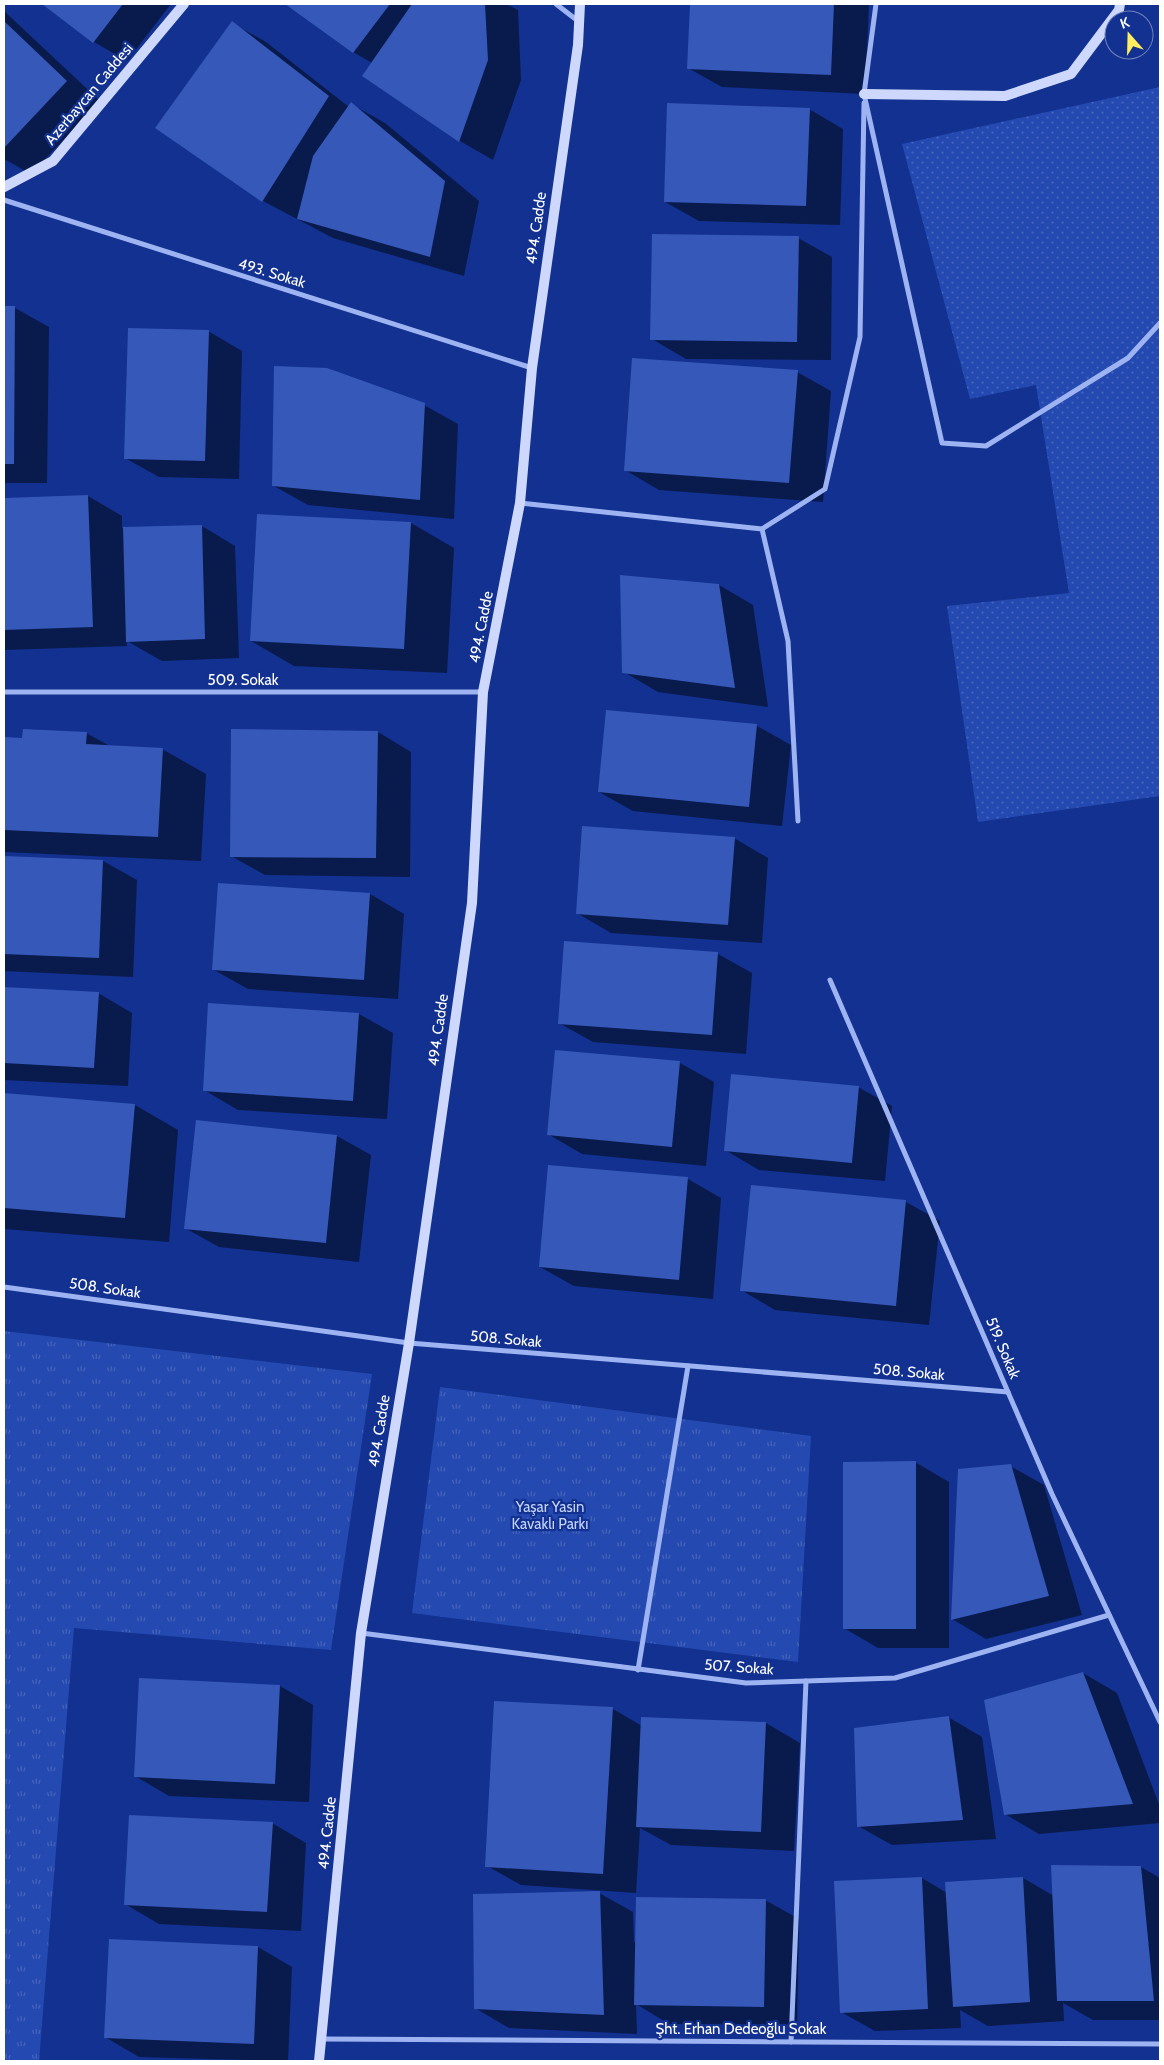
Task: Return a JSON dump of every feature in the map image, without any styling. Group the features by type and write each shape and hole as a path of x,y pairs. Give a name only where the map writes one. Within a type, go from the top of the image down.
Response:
{"street":[{"name":"Azerbaycan Caddesi","path":"4,187 53,161 184,4"},
{"path":"556,4 579,22"},
{"name":"494. Cadde","path":"319,2061 361,1634 409,1343 472,903 483,692 520,503 532,368 578,45 580,4"},
{"path":"520,503 762,529 825,488 860,337 864,94 876,4"},
{"path":"864,94 1005,96 1071,74 1119,10 1120,4"},
{"path":"864,94 942,443 986,446 1128,358 1160,323"},
{"name":"493. Sokak","path":"4,200 532,368"},
{"path":"762,529 788,641 798,821"},
{"name":"509. Sokak","path":"4,692 483,692"},
{"name":"519. Sokak","path":"830,980 1052,1494 1160,1722"},
{"name":"508. Sokak","path":"4,1287 409,1343 1008,1392"},
{"path":"638,1670 688,1366"},
{"name":"507. Sokak","path":"361,1634 746,1683 895,1678 1003,1644 1109,1615"},
{"path":"791,2042 806,1681"},
{"name":"Şht. Erhan Dedeoğlu Sokak","path":"322,2039 1160,2044"}],"green space":[{"path":"1160,87 1160,796 978,822 947,606 1069,593 1036,385 970,399 902,144"},
{"path":"4,1331 372,1374 331,1650 74,1628 39,2061 4,2061"},
{"name":"Yaşar Yasin Kavaklı Parkı","path":"440,1387 811,1436 798,1662 412,1613"}],"building":[{"path":"42,4 123,4 93,43"},
{"path":"285,4 390,4 353,53"},
{"path":"412,4 485,4 488,60 459,142 362,76"},
{"path":"690,4 834,4 831,75 687,69"},
{"path":"4,21 67,81 4,148"},
{"path":"232,21 329,96 262,202 155,128"},
{"path":"351,102 445,181 430,257 297,219 313,156"},
{"path":"667,103 810,108 806,206 664,202"},
{"path":"652,234 799,236 797,342 650,340"},
{"path":"4,306 15,306 14,464 4,464"},
{"path":"128,328 209,330 205,461 124,459"},
{"path":"632,358 798,370 789,483 624,471"},
{"path":"274,366 327,368 425,403 420,500 272,486"},
{"path":"88,495 93,627 4,630 4,498"},
{"path":"257,514 411,522 404,649 250,641"},
{"path":"202,525 205,639 126,642 123,527"},
{"path":"620,575 719,584 735,688 622,673"},
{"path":"606,710 757,724 749,807 598,792"},
{"path":"23,729 87,732 86,744 163,748 158,837 4,830 4,737 22,738"},
{"path":"231,729 378,731 376,858 230,857"},
{"path":"582,826 735,837 728,925 576,914"},
{"path":"4,856 103,860 99,958 4,954"},
{"path":"218,883 370,893 364,980 212,970"},
{"path":"564,941 718,952 712,1035 558,1024"},
{"path":"4,987 99,992 94,1068 4,1063"},
{"path":"208,1003 359,1013 353,1101 203,1091"},
{"path":"555,1050 680,1061 672,1147 547,1135"},
{"path":"731,1074 859,1086 852,1163 724,1151"},
{"path":"4,1093 135,1104 125,1218 4,1208"},
{"path":"196,1120 337,1135 326,1243 184,1229"},
{"path":"548,1165 688,1177 679,1280 539,1267"},
{"path":"751,1185 906,1200 896,1306 740,1291"},
{"path":"916,1461 916,1629 843,1629 843,1462"},
{"path":"1011,1464 1049,1596 951,1620 958,1469"},
{"path":"1083,1672 1133,1804 1004,1815 984,1700"},
{"path":"139,1678 280,1685 275,1784 134,1777"},
{"path":"494,1701 613,1707 603,1874 485,1867"},
{"path":"949,1716 963,1820 857,1827 854,1728"},
{"path":"641,1717 766,1722 761,1832 636,1827"},
{"path":"129,1815 273,1822 267,1912 124,1905"},
{"path":"1051,1865 1141,1866 1154,2001 1057,2001"},
{"path":"922,1877 928,2009 840,2013 834,1881"},
{"path":"1023,1877 1030,2002 953,2007 945,1882"},
{"path":"600,1891 604,2015 474,2009 473,1894"},
{"path":"636,1897 766,1899 764,2007 634,2005"},
{"path":"109,1939 258,1946 254,2044 104,2038"}]}
